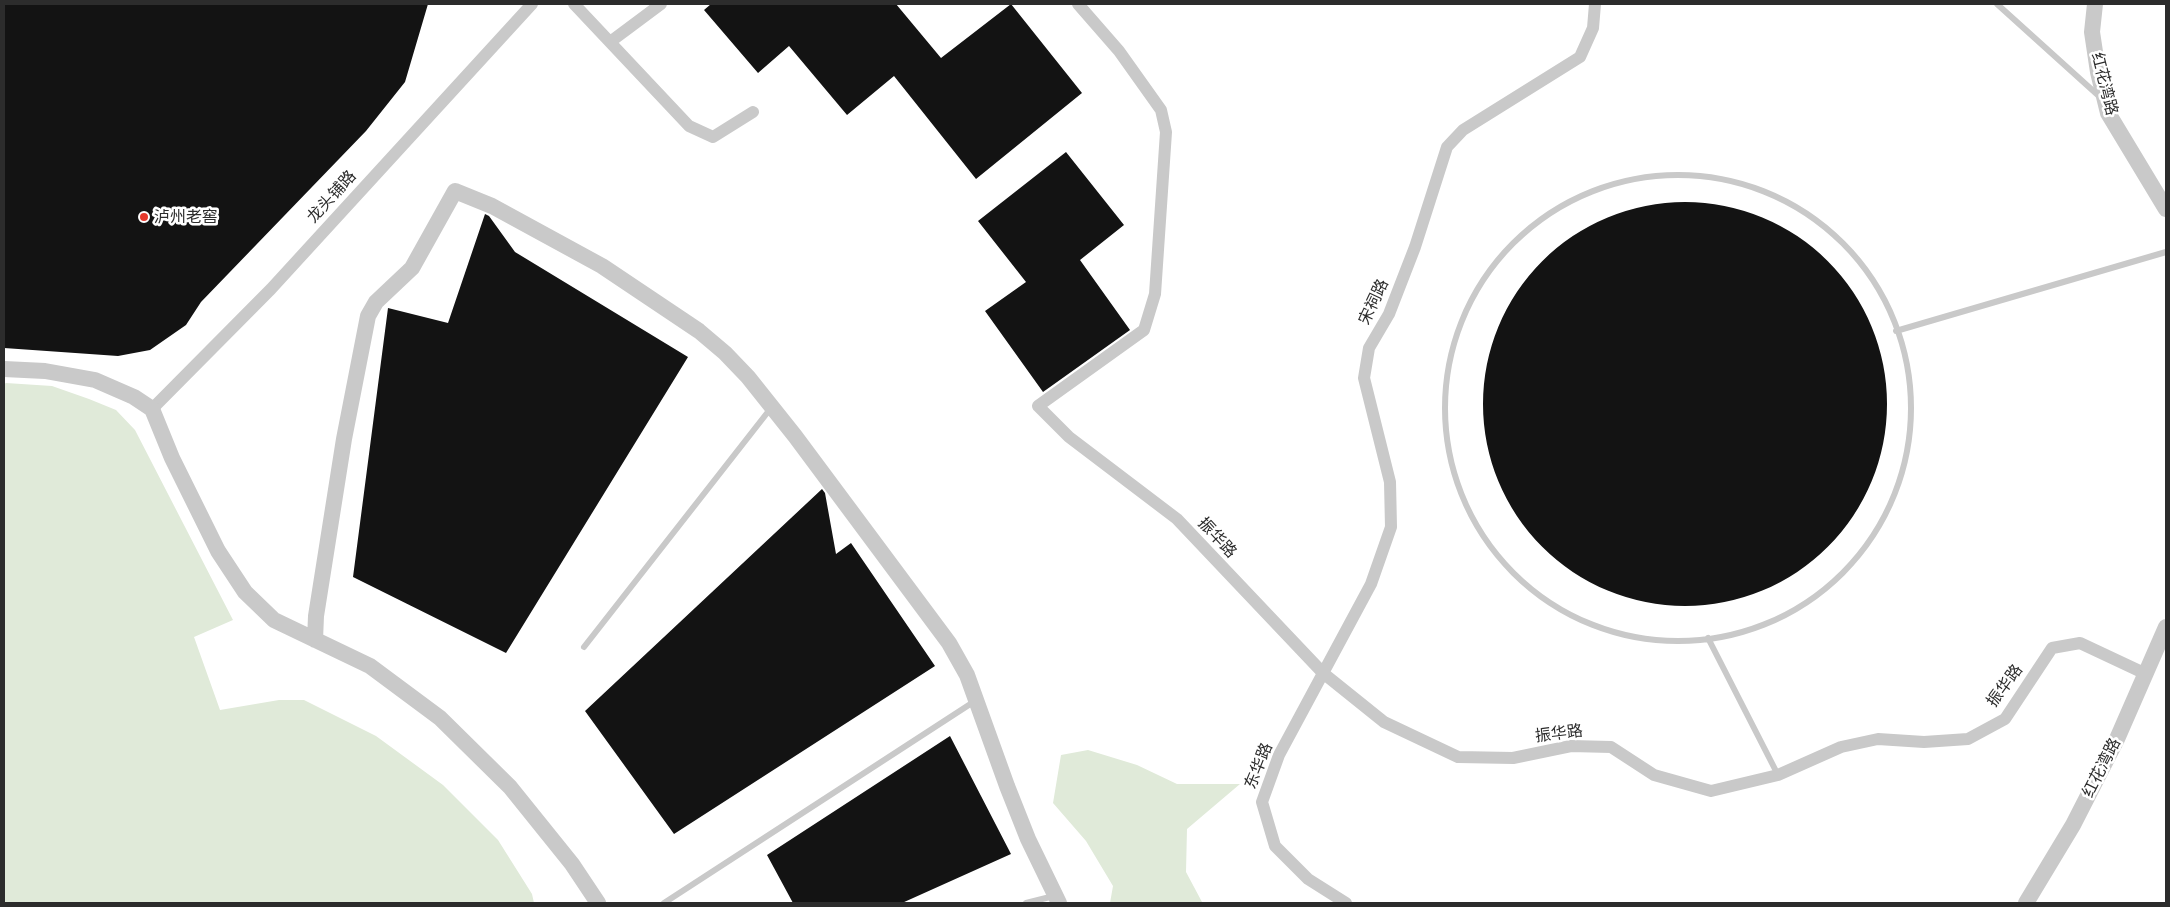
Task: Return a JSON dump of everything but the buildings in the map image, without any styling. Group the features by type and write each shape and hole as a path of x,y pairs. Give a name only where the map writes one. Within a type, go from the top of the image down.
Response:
{"street":[{"name":"龙头铺路","path":"152,409 271,289 532,4"},
{"path":"574,4 689,126 713,137 753,112"},
{"path":"610,42 661,4"},
{"name":"振华路","path":"1078,4 1119,51 1161,110 1166,132 1155,294 1144,330 1038,406 1069,437 1177,519 1323,673 1384,722 1458,757 1512,758 1572,746 1611,747 1654,775 1711,791 1778,775 1841,747 1878,739 1924,742 1968,739 2004,719 2052,648 2080,643 2146,674"},
{"name":"宋祠路","path":"1323,673 1370,584 1391,527 1390,482 1364,378 1369,348 1389,314 1415,247 1447,147 1463,130 1580,56 1593,28 1595,4"},
{"name":"红花湾路","path":"2095,4 2092,32 2108,113 2166,209"},
{"path":"315,640 316,616 344,439 368,316 376,302 412,268 455,191 492,206 602,266 699,331 725,353 772,407 949,643 967,675 1007,786 1057,900"},
{"path":"4,369 45,371 95,380 134,397 152,409 172,458 218,551 246,592 274,620 370,666 440,718 510,787 572,864 598,903"},
{"name":"红花湾路","path":"2026,903 2073,825 2117,739 2166,627"},
{"name":"东华路","path":"1323,673 1279,755 1262,802 1275,846 1308,879 1346,903"}],"lane":[{"path":"1997,4 2105,102"},
{"path":"1701,174 1772,193 1840,238 1888,304 1896,331 1912,382 1907,463 1875,538 1819,597 1747,633 1666,643 1587,624 1524,585 1477,528 1449,459 1444,386 1463,314 1502,252 1559,205 1628,178 1701,174"},
{"path":"1896,331 2166,252"},
{"path":"584,647 772,407"},
{"path":"1708,638 1778,775"},
{"path":"664,903 976,701"},
{"path":"1026,903 1057,900"}],"green space":[{"path":"4,384 52,386 89,399 116,410 135,430 233,620 194,637 220,710 279,700 304,700 376,736 443,785 498,840 532,894 534,903 4,903"},
{"path":"1088,750 1137,765 1177,784 1240,784 1187,829 1186,872 1202,902 1206,903 1110,903 1113,886 1086,841 1053,803 1061,755"}],"place":[{"name":"泸州老窖","path":"144,217"}]}
